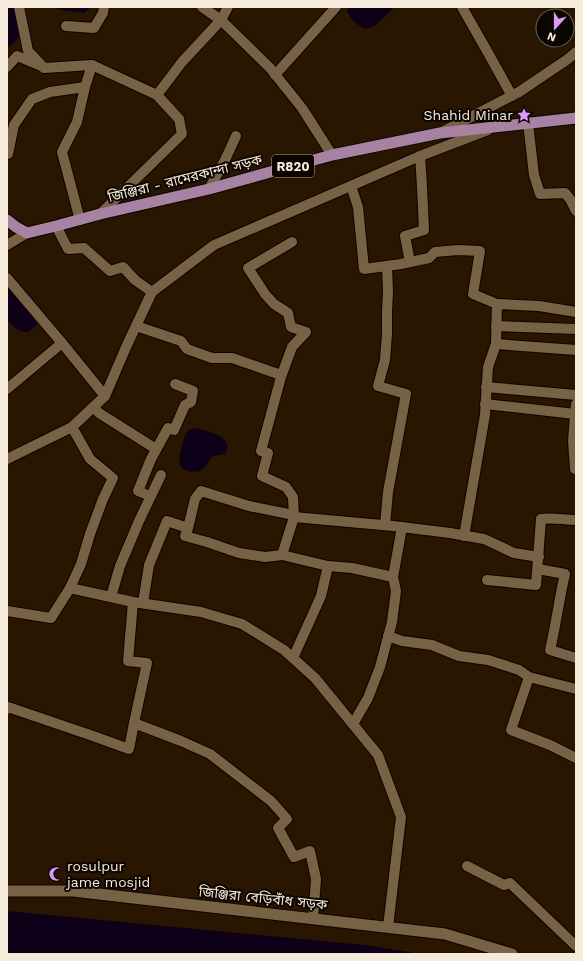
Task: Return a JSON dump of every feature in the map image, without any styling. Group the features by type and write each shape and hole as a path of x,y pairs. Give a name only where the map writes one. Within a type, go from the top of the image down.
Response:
{"main road":[{"name":"জিঞ্জিরা - রামেরকান্দা সড়ক","path":"27,233 100,214 209,189 332,155 440,133 576,118"},
{"path":"7,220 11,227 27,233"}],"street":[{"path":"19,7 28,50 44,68"},
{"path":"66,26 94,28 103,13 104,7"},
{"path":"202,7 221,20 270,68 302,108 332,155"},
{"path":"157,95 182,62 221,20 228,7"},
{"path":"275,75 336,7"},
{"path":"462,7 512,96"},
{"path":"440,133 519,92 576,52"},
{"path":"7,67 17,56 44,68 92,65 157,95 179,119 182,134 100,214"},
{"path":"80,220 62,152 77,122 92,65"},
{"path":"7,154 14,126 32,100 50,92 85,87"},
{"path":"528,123 534,175 540,194 565,193 570,199 576,212"},
{"path":"7,459 72,427 105,396 152,292 214,245 420,156 496,127"},
{"path":"209,189 236,136"},
{"path":"410,262 404,236 424,230 420,156"},
{"path":"351,186 358,207 364,269 429,258 435,252 458,250 480,251 473,294 497,304 539,306 576,312"},
{"path":"56,226 68,249 84,248 110,271 123,267 135,280 152,292"},
{"path":"7,245 27,233"},
{"path":"282,555 294,516 293,497 286,487 262,476 268,453 260,451 281,375 292,347 306,332 291,327 288,314 274,304 265,294 248,268 292,242"},
{"path":"385,525 388,492 406,394 378,386 385,360 388,334 388,291 386,266"},
{"path":"7,278 105,396"},
{"path":"464,536 485,416 488,367 496,344 497,304"},
{"path":"136,326 181,340 187,349 212,358 232,358 281,375"},
{"path":"496,326 576,329"},
{"path":"7,389 62,343"},
{"path":"496,344 576,350"},
{"path":"150,496 138,491 151,459 168,428 174,430 185,405 191,402 193,391 175,384"},
{"path":"486,388 576,395"},
{"path":"485,404 576,414"},
{"path":"576,404 573,441 576,469"},
{"path":"93,407 99,413 156,449"},
{"path":"7,612 51,618 70,588 81,564 103,499 113,478 90,460 72,427"},
{"path":"111,597 120,566 150,496 161,475"},
{"path":"394,577 352,568 328,566 282,555 265,557 240,553 185,536 194,499 202,491 249,506 294,516 402,527 484,539 514,553 539,557"},
{"path":"487,580 536,585 541,519 576,520"},
{"path":"7,709 8,707 129,749 147,664 128,661 138,603 149,565 167,521 188,528"},
{"path":"353,724 368,698 380,667 392,622 396,592 394,577 402,527"},
{"path":"293,658 321,596 328,566"},
{"path":"538,569 565,574 556,626 550,650 576,658"},
{"path":"70,588 138,603 201,612 242,624 284,650 315,678 378,754 401,817 388,927"},
{"path":"388,636 402,641 432,646 459,656 488,660 519,670 529,677 576,689"},
{"path":"529,677 511,730 550,745 576,758"},
{"path":"134,723 210,754 271,801 287,819 278,828 294,857 310,851 316,879 313,919"},
{"path":"466,866 504,885 510,883 576,946"},
{"name":"জিঞ্জিরা বেড়িবাঁধ সড়ক","path":"9,890 73,891 445,934 512,954"}],"shaded area":[{"path":"7,7 14,7 20,30 17,39 7,48"},
{"path":"52,7 92,7 84,13 61,10"},
{"path":"348,7 395,7 375,26 365,29 354,22 347,12"},
{"path":"489,107 496,127 440,133"},
{"path":"7,287 11,289 38,320 36,326 28,332 19,330 7,320"},
{"path":"196,428 213,433 224,439 227,443 227,448 225,454 213,456 206,466 200,471 191,472 182,469 179,461 185,436 189,430"},
{"path":"7,911 364,945 421,954 7,954"}],"place":[{"name":"Shahid Minar","path":"524,115"},
{"name":"rosulpur jame mosjid","path":"56,874"}]}
